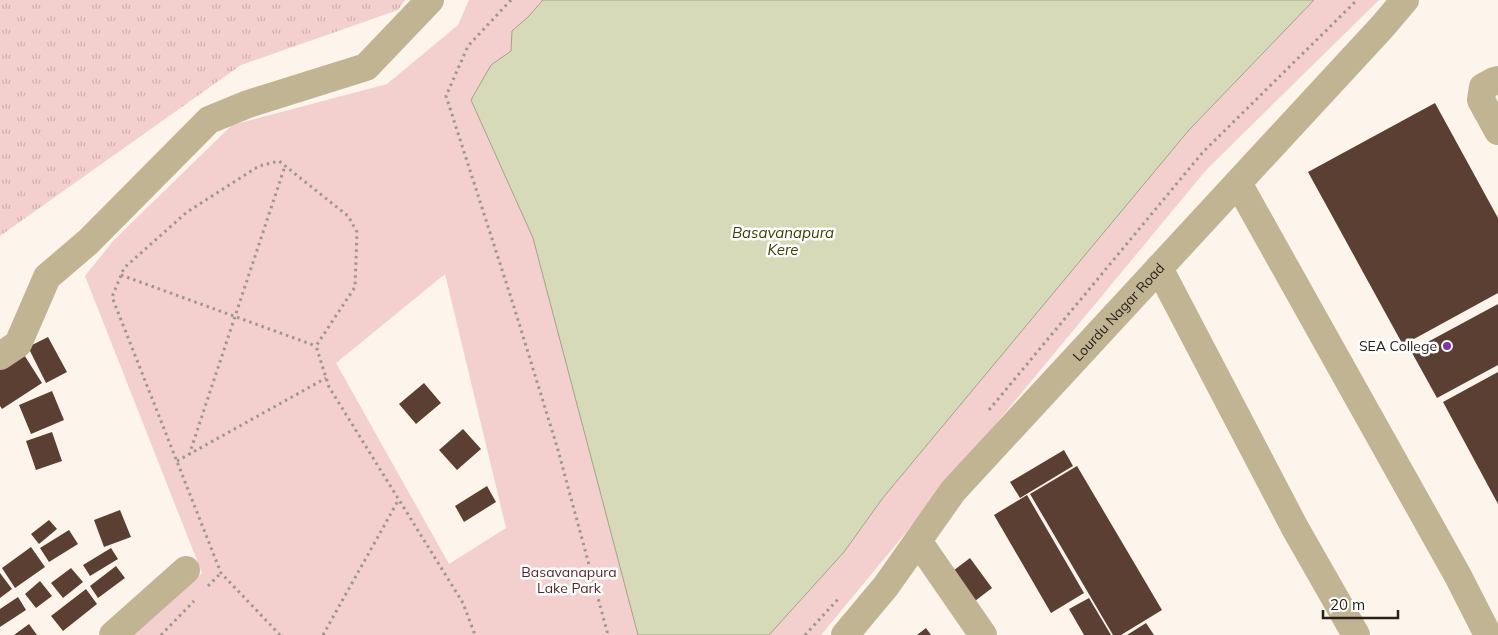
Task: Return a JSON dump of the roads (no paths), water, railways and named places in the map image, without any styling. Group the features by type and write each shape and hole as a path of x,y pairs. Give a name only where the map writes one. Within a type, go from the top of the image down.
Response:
{"street":[{"path":"0,356 18,344 47,277 88,242 209,120 248,104 366,67 430,0"},
{"name":"Lourdu Nagar Road","path":"846,635 886,586 953,491 1238,184 1405,0"},
{"path":"1498,80 1494,80 1483,87 1482,100 1498,131"},
{"path":"1238,184 1458,576 1488,635"},
{"path":"1159,268 1295,528 1356,635"},
{"path":"918,541 983,635"},
{"path":"113,635 186,570"}],"water":[{"name":"Basavanapura Kere","path":"543,0 1314,0 1189,130 882,499 844,552 769,635 638,635 533,238 471,100 491,65 511,51 512,31"}],"place":[{"name":"SEA College","path":"1447,346"}],"park label":[{"name":"Basavanapura Lake Park","path":"569,580"}]}
